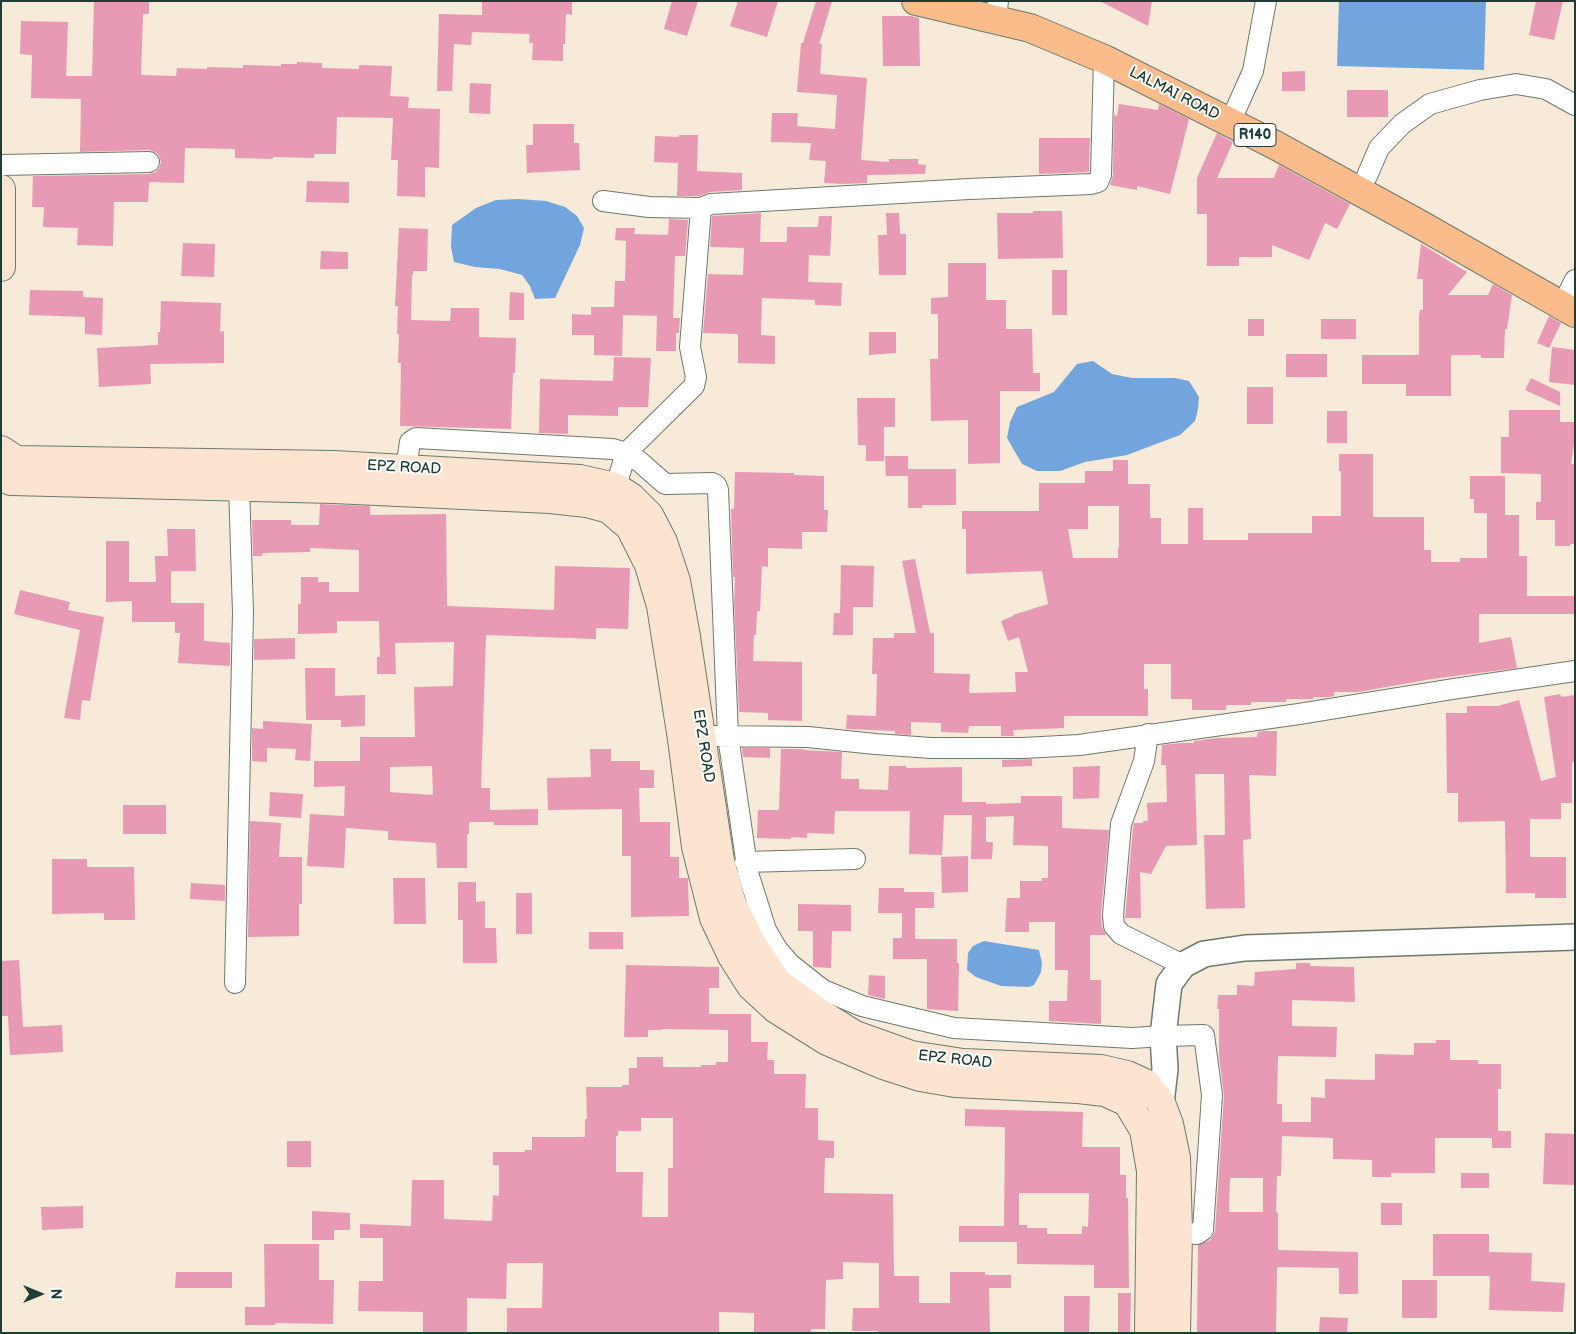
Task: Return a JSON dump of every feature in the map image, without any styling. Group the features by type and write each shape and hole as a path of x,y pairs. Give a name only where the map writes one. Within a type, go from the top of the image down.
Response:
{"main road":[{"name":"LALMAI ROAD","path":"916,1 997,6 1064,24 1128,52 1236,110 1367,176 1571,298"},
{"name":"LALMAI ROAD","path":"997,6 1030,28 1104,59 1275,145 1421,225 1571,298"},
{"path":"1,189 1,267"},
{"name":"EPZ ROAD","path":"1,450 16,460 333,477 587,503 612,498"},
{"name":"EPZ ROAD","path":"1,478 11,481 239,486 406,468 580,479 612,498 630,527 649,565 704,737 720,861 732,904 752,944 777,982 855,1035 911,1055 963,1063 1101,1069 1127,1075 1147,1084 1161,1103 1169,1124 1176,1158 1178,1232 1176,1333"},
{"name":"EPZ ROAD","path":"704,737 696,847 714,918 732,956 751,986 776,1009 811,1031 848,1050 883,1066 920,1077 964,1084 1105,1092 1127,1102 1144,1130 1152,1171 1149,1333"}],"street":[{"path":"1236,110 1253,71 1266,1"},
{"path":"603,201 649,207 701,208 711,204 969,188 1091,184 1098,182 1101,175 1104,59"},
{"path":"1367,176 1379,148 1402,124 1430,104 1480,90 1516,84 1546,89 1575,105"},
{"path":"1,165 149,162"},
{"path":"612,498 626,453 694,386 696,377 690,347 701,208"},
{"path":"406,468 410,442 416,438 613,449 626,453 640,462 662,483 712,483 717,487 704,737 746,862 766,930 777,949 790,964 823,990 862,1006 954,1028 1132,1038 1202,1034 1205,1036 1212,1095 1203,1230 1197,1234 1178,1232"},
{"path":"235,983 243,613 239,486"},
{"path":"704,737 808,737 930,748 1023,748 1079,745 1298,714 1575,671"},
{"path":"1148,734 1144,761 1121,824 1113,915 1114,926 1121,934 1183,965"},
{"path":"746,862 855,859"},
{"path":"1161,1103 1165,1069 1163,1036 1169,984 1183,965 1204,954 1245,948 1575,937"}],"water":[{"path":"1339,1 1486,1 1484,70 1337,66"},
{"path":"496,200 546,201 565,207 577,216 584,228 580,245 555,298 535,299 530,286 522,275 500,269 475,267 454,262 451,247 452,225 476,208"},
{"path":"1093,361 1112,374 1132,378 1175,378 1189,381 1199,397 1195,421 1180,435 1127,455 1085,462 1060,471 1037,471 1022,464 1007,438 1010,422 1017,407 1054,392 1077,364"},
{"path":"984,941 1039,950 1042,963 1041,972 1034,985 1029,987 1001,986 976,977 967,970 968,953 973,946"}],"building":[{"path":"94,1 149,1 149,14 143,14 141,75 176,76 177,68 243,68 243,65 281,66 281,64 297,64 297,62 322,63 322,68 359,69 359,65 392,66 390,96 409,97 408,108 440,109 439,168 425,167 425,197 397,196 398,160 391,160 393,118 337,117 336,154 314,154 314,158 235,158 235,149 185,148 184,183 149,182 148,202 114,202 113,246 77,245 78,228 43,227 44,207 32,207 33,176 149,174 156,172 161,162 159,155 149,150 80,152 81,99 31,98 32,55 20,54 21,21 68,22 66,76 92,76"},
{"path":"482,1 572,1 572,15 566,14 563,61 532,60 533,43 529,43 530,34 472,32 471,45 454,44 452,91 437,91 439,14 482,15"},
{"path":"672,1 698,1 687,36 664,29"},
{"path":"738,1 778,1 767,37 730,26"},
{"path":"816,1 832,1 819,44 822,44 820,74 867,78 861,160 889,162 889,159 918,159 918,164 926,165 925,174 867,175 867,183 824,183 826,161 809,160 811,143 771,142 772,113 798,113 797,126 835,129 837,95 797,92 801,43 803,43"},
{"path":"1100,1 1152,1 1148,26"},
{"path":"1536,1 1563,1 1554,40 1529,35"},
{"path":"882,16 911,16 919,18 920,66 883,66"},
{"path":"1305,71 1305,91 1282,91 1282,72"},
{"path":"470,83 491,84 490,114 469,113"},
{"path":"1347,90 1388,90 1388,117 1347,117"},
{"path":"1119,104 1158,110 1159,104 1189,119 1170,194 1137,186 1137,190 1110,185 1113,175 1114,115 1117,116"},
{"path":"533,124 574,124 574,143 579,143 580,170 527,173 526,145 533,145"},
{"path":"1217,133 1233,142 1217,178 1274,178 1279,165 1350,204 1337,229 1325,223 1309,260 1272,245 1272,257 1239,257 1239,266 1207,266 1207,214 1197,214 1197,178"},
{"path":"679,135 698,135 697,171 742,173 742,190 710,192 699,196 677,196 678,163 654,162 655,136 679,137"},
{"path":"1039,138 1090,138 1089,172 1039,174"},
{"path":"307,181 349,182 349,203 306,202"},
{"path":"1033,211 1062,211 1063,258 998,259 997,213 1033,213"},
{"path":"761,213 760,242 787,242 787,227 818,227 819,216 832,216 830,256 809,255 808,282 842,283 841,306 815,305 815,300 762,298 761,335 775,336 775,364 738,363 738,334 703,333 708,274 743,275 744,248 710,247 712,216"},
{"path":"886,213 899,213 900,234 906,234 906,275 879,275 878,235 887,235"},
{"path":"669,219 688,220 685,256 675,256 673,318 680,318 679,333 676,333 676,351 656,351 657,316 623,315 622,356 594,355 594,335 572,335 572,314 591,315 591,307 614,307 615,281 625,281 626,241 615,240 616,228 635,228 634,234 668,235"},
{"path":"399,228 428,229 427,271 413,271 412,275 411,320 450,321 451,308 479,308 479,337 516,338 511,429 400,426 401,363 398,363 398,306 395,306"},
{"path":"183,243 215,244 214,277 181,276"},
{"path":"1421,244 1467,272 1448,295 1488,295 1493,284 1512,295 1507,329 1505,329 1504,358 1481,358 1481,355 1451,355 1451,396 1406,396 1406,384 1362,384 1362,355 1419,355 1419,315 1420,310 1423,310 1423,279 1417,279"},
{"path":"321,251 348,252 348,269 320,269"},
{"path":"948,263 986,263 986,300 1006,300 1006,329 1032,329 1033,373 1040,373 1040,391 1000,391 1000,463 968,464 968,420 931,421 930,359 938,359 938,314 931,314 931,298 948,297"},
{"path":"1052,270 1067,270 1067,315 1052,315"},
{"path":"30,290 83,291 83,297 103,298 102,335 85,334 85,317 29,315"},
{"path":"510,292 524,293 524,320 509,320"},
{"path":"161,301 221,303 220,332 224,331 224,363 150,364 151,384 99,387 97,348 158,345"},
{"path":"1549,316 1561,323 1549,348 1537,343"},
{"path":"1248,319 1264,319 1264,336 1248,336"},
{"path":"1321,319 1356,319 1356,339 1321,339"},
{"path":"869,332 896,332 896,353 869,355"},
{"path":"1552,347 1575,350 1575,385 1549,382"},
{"path":"1286,354 1327,354 1327,377 1286,377"},
{"path":"614,357 651,358 648,407 618,407 618,416 568,415 568,434 539,433 540,379 613,381"},
{"path":"1531,378 1560,392 1560,406 1525,390"},
{"path":"1247,387 1273,387 1273,424 1247,424"},
{"path":"857,398 895,398 895,427 884,427 884,461 866,461 866,445 858,445"},
{"path":"1509,410 1560,410 1560,422 1574,422 1574,444 1571,464 1575,464 1575,544 1555,546 1555,520 1536,520 1536,502 1541,502 1541,474 1501,473 1501,437 1509,437"},
{"path":"1327,411 1347,411 1347,443 1327,443"},
{"path":"1339,454 1373,454 1373,517 1424,517 1424,550 1431,550 1431,562 1460,562 1460,558 1487,558 1487,513 1474,513 1474,499 1470,499 1470,476 1505,476 1505,515 1519,515 1519,556 1527,556 1527,596 1575,596 1575,614 1479,614 1479,643 1511,637 1517,668 1432,679 1358,692 1334,692 1334,696 1329,697 1286,699 1286,702 1251,702 1251,705 1226,705 1226,710 1192,710 1192,699 1171,699 1171,664 1144,664 1144,689 1148,689 1148,716 1064,716 1064,728 1013,730 1014,736 1001,736 1001,726 969,726 968,733 941,732 941,723 911,722 911,735 895,734 895,731 846,729 847,715 876,716 877,674 872,674 873,638 894,638 894,633 916,633 902,561 915,559 930,633 934,633 934,673 970,674 969,693 1016,692 1015,672 1028,672 1019,637 1008,641 1001,621 1013,615 1048,604 1042,571 966,574 966,529 962,529 962,511 1039,511 1039,483 1085,483 1085,471 1113,471 1113,460 1128,460 1128,484 1150,484 1150,518 1161,518 1161,544 1188,544 1188,508 1203,508 1203,540 1248,540 1248,533 1312,533 1312,516 1341,516 1341,471 1339,471","holes":["1088,506 1119,506 1118,558 1073,558 1068,529 1088,529"]},
{"path":"885,456 908,456 908,469 956,469 956,505 922,505 922,508 908,508 908,476 886,476"},
{"path":"735,472 794,473 794,475 824,476 824,510 828,510 827,532 802,532 802,549 768,548 768,567 762,566 760,611 757,611 756,635 754,635 753,661 802,662 802,721 768,720 768,713 739,712 731,509 734,509"},
{"path":"320,504 370,506 370,515 446,514 447,606 554,610 555,566 630,568 628,629 596,628 596,639 486,635 481,788 490,788 490,810 538,809 538,825 494,825 494,822 469,822 467,868 437,868 436,843 388,840 388,831 346,828 344,868 307,866 310,814 344,816 345,786 314,787 314,761 360,761 360,737 415,737 414,687 453,686 454,642 395,643 396,674 377,674 377,657 380,657 379,621 337,621 337,633 298,634 298,604 301,604 301,577 318,577 318,582 329,582 329,592 359,592 359,550 310,548 310,552 262,553 262,556 253,556 252,520 291,520 291,525 319,525","holes":["432,766 433,795 390,792 390,767"]},
{"path":"167,529 195,529 196,571 171,571 171,603 204,603 204,641 230,643 230,666 178,663 180,633 175,633 175,622 132,622 132,601 106,602 106,541 129,541 129,582 156,582 155,556 168,556"},
{"path":"841,565 874,566 873,607 853,607 853,635 833,635 834,613 840,613"},
{"path":"20,590 70,602 68,610 104,617 90,701 82,700 80,720 64,718 80,630 14,614"},
{"path":"295,638 295,659 254,660 254,639"},
{"path":"305,668 335,668 335,696 365,695 365,726 341,727 341,720 306,720"},
{"path":"1560,694 1561,697 1575,695 1575,762 1572,762 1572,803 1561,803 1561,819 1530,819 1530,857 1566,857 1566,898 1535,898 1535,893 1506,893 1505,821 1458,822 1458,793 1447,793 1446,713 1467,713 1467,706 1498,706 1519,700 1541,781 1556,777 1544,697"},
{"path":"263,721 312,724 310,761 295,760 296,749 267,748 267,762 252,761 252,728 263,729"},
{"path":"1277,731 1276,776 1249,775 1251,839 1243,840 1245,908 1206,909 1204,835 1225,835 1224,774 1195,774 1197,845 1166,846 1151,874 1140,872 1141,918 1125,918 1134,823 1148,821 1147,803 1167,802 1166,765 1161,765 1162,745 1194,743 1194,741 1217,738 1257,737 1258,732"},
{"path":"742,748 770,748 770,758 743,757"},
{"path":"590,749 611,749 611,761 640,761 640,770 654,770 654,788 639,788 640,822 670,822 670,857 679,857 679,878 688,878 689,916 631,917 631,856 622,856 622,809 548,810 547,778 591,777"},
{"path":"781,749 842,752 841,779 859,779 859,789 888,790 889,766 906,766 906,768 962,767 962,802 986,802 986,804 1021,803 1021,796 1062,796 1062,828 1109,830 1101,914 1102,927 1106,935 1090,935 1090,980 1101,980 1101,1024 1049,1021 1049,1001 1067,1001 1068,970 1055,970 1055,922 1029,922 1029,932 1005,932 1007,898 1020,898 1020,881 1042,881 1042,878 1048,878 1048,846 1013,845 1014,816 986,817 986,842 993,842 992,859 971,859 972,815 944,815 942,855 909,854 910,811 835,811 834,834 807,833 807,838 791,837 791,839 757,838 758,810 779,810"},
{"path":"1032,759 1032,766 1002,767 1002,760"},
{"path":"1100,766 1099,798 1073,799 1073,767"},
{"path":"270,792 303,794 301,818 269,816"},
{"path":"123,805 166,805 166,834 123,834"},
{"path":"250,821 281,823 279,857 302,857 302,904 299,904 299,936 248,937"},
{"path":"968,856 968,892 942,893 941,857"},
{"path":"52,859 87,859 87,867 134,867 135,920 104,920 104,913 52,914"},
{"path":"393,878 425,878 426,924 394,924"},
{"path":"458,882 476,882 476,902 485,901 485,928 496,928 497,963 463,963 463,920 458,920"},
{"path":"191,883 225,885 225,901 190,899"},
{"path":"879,888 904,888 904,892 934,892 934,908 915,908 915,939 957,939 957,963 959,963 958,1011 927,1009 927,959 893,959 893,938 902,938 902,913 878,913"},
{"path":"516,893 532,893 532,934 516,934"},
{"path":"798,904 851,905 851,931 832,931 831,968 813,967 813,931 798,931"},
{"path":"589,932 623,932 623,949 589,949"},
{"path":"19,960 23,1027 62,1025 63,1052 10,1055 8,1016 1,1016 1,961"},
{"path":"1296,963 1310,963 1310,966 1354,967 1355,1002 1292,1000 1292,1026 1337,1027 1336,1057 1278,1056 1277,1104 1282,1104 1282,1122 1311,1122 1311,1097 1325,1098 1325,1079 1375,1080 1375,1054 1414,1055 1414,1043 1436,1043 1436,1040 1450,1040 1450,1060 1478,1060 1478,1064 1501,1064 1501,1089 1498,1089 1498,1131 1511,1131 1511,1148 1492,1148 1492,1138 1435,1138 1435,1173 1391,1173 1391,1177 1372,1177 1372,1160 1333,1159 1333,1138 1282,1136 1281,1176 1277,1176 1278,1250 1358,1252 1358,1294 1339,1294 1339,1268 1277,1267 1276,1333 1197,1333 1198,1245 1210,1240 1215,1231 1224,1096 1219,1055 1218,995 1237,995 1237,985 1254,986 1255,972 1296,969","holes":["1230,1178 1263,1178 1263,1212 1229,1212"]},
{"path":"626,965 719,967 719,988 709,988 709,1014 751,1014 751,1042 768,1042 767,1060 774,1060 774,1074 806,1074 805,1108 818,1108 818,1140 834,1141 834,1158 825,1158 824,1193 893,1194 894,1276 919,1276 919,1303 950,1303 950,1272 985,1272 985,1275 1011,1275 1011,1288 989,1288 990,1333 878,1333 878,1331 852,1331 853,1308 879,1308 879,1263 843,1262 843,1279 826,1280 825,1329 811,1329 811,1333 754,1333 754,1313 719,1312 719,1333 507,1333 507,1308 542,1308 543,1263 507,1263 506,1299 467,1298 467,1333 423,1333 423,1312 358,1311 359,1281 383,1281 383,1238 360,1238 360,1224 411,1226 412,1180 444,1180 444,1219 492,1221 493,1195 499,1196 499,1165 493,1165 493,1152 525,1152 525,1150 532,1150 532,1137 585,1137 585,1119 587,1119 586,1087 622,1087 622,1085 629,1085 629,1068 637,1068 637,1057 663,1057 663,1067 701,1067 701,1065 716,1065 716,1062 728,1062 728,1030 662,1029 648,1030 648,1037 624,1037","holes":["641,1118 673,1118 673,1168 668,1168 668,1217 642,1217 643,1172 616,1172 616,1136 618,1136 618,1131 641,1131"]},
{"path":"869,975 885,976 885,999 868,995"},
{"path":"965,1109 1083,1112 1082,1147 1120,1147 1120,1175 1126,1175 1126,1198 1128,1198 1129,1288 1094,1288 1094,1265 1017,1264 1017,1242 959,1242 959,1226 1004,1226 1005,1127 965,1126","holes":["1019,1193 1089,1193 1088,1227 1082,1226 1082,1234 1047,1234 1047,1228 1027,1228 1027,1225 1019,1225"]},
{"path":"1545,1133 1575,1134 1575,1185 1543,1184"},
{"path":"287,1141 311,1141 311,1167 287,1167"},
{"path":"1461,1173 1489,1173 1489,1188 1461,1188"},
{"path":"1381,1203 1402,1203 1402,1225 1381,1225"},
{"path":"83,1206 83,1228 42,1230 41,1207"},
{"path":"312,1211 350,1213 350,1230 334,1230 334,1240 312,1240"},
{"path":"1433,1234 1489,1234 1489,1252 1532,1253 1531,1281 1565,1283 1563,1312 1489,1310 1490,1276 1433,1276"},
{"path":"264,1244 319,1244 319,1280 334,1280 333,1324 275,1323 275,1325 245,1325 245,1307 265,1307"},
{"path":"176,1272 232,1272 232,1288 175,1288"},
{"path":"1402,1280 1437,1280 1437,1318 1402,1318"},
{"path":"1118,1293 1131,1293 1130,1333 1118,1333"},
{"path":"1064,1296 1090,1296 1089,1333 1064,1333"},
{"path":"1320,1317 1348,1318 1347,1333 1319,1333"}]}
